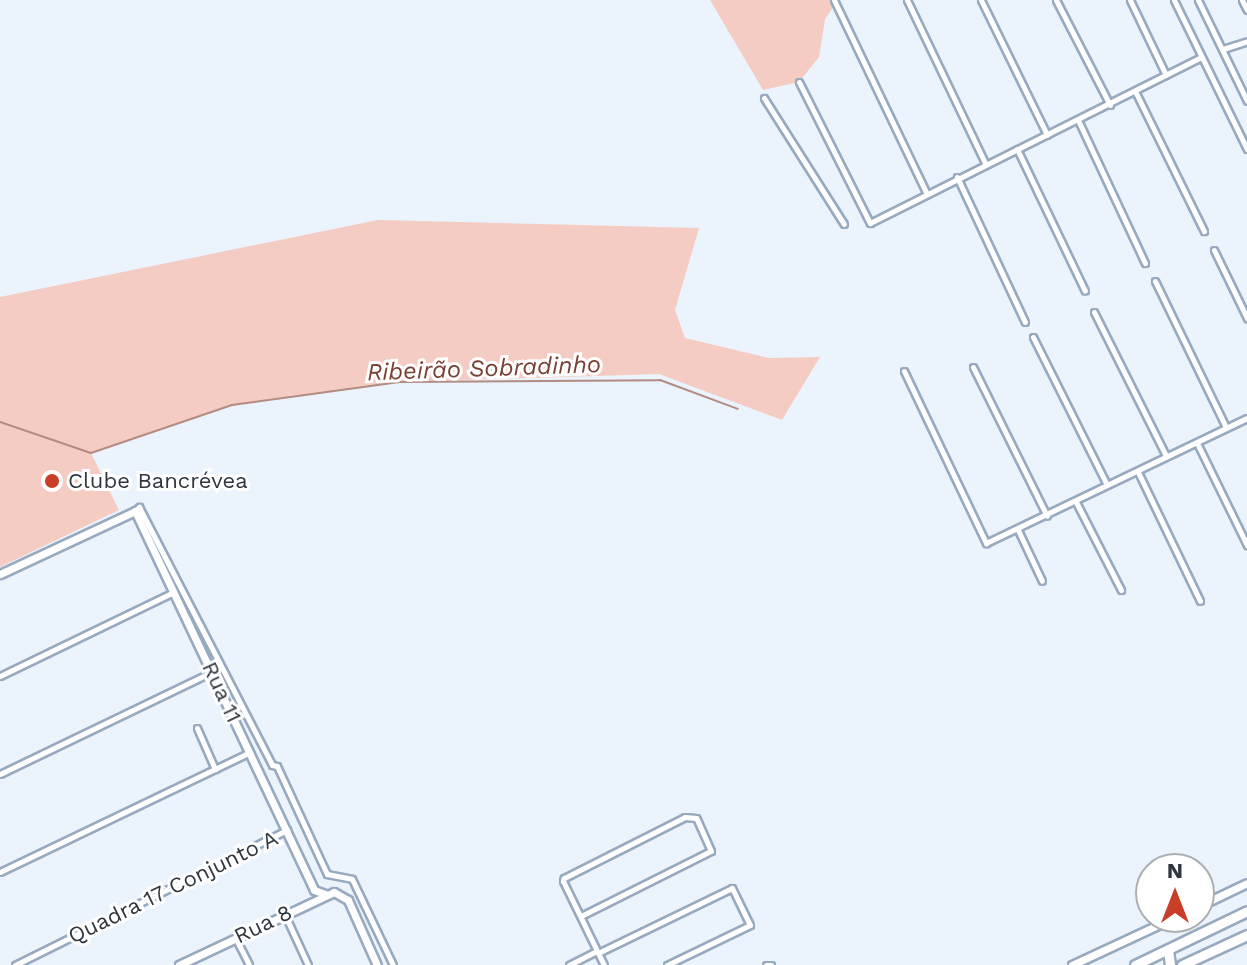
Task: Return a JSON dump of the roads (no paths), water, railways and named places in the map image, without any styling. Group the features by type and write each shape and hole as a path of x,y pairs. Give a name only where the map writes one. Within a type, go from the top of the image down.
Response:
{"highway":[{"path":"1135,965 1247,911"},
{"path":"1182,965 1247,935"},
{"path":"1168,950 1170,965"}],"street":[{"path":"834,0 926,192"},
{"path":"907,0 985,163"},
{"path":"981,0 1047,135"},
{"path":"1056,0 1110,105"},
{"path":"1130,0 1166,75"},
{"path":"1174,0 1247,149"},
{"path":"1198,0 1246,96"},
{"path":"1242,0 1247,10"},
{"path":"1223,49 1247,41"},
{"path":"799,82 870,223 985,163 1136,93 1201,57"},
{"path":"1136,93 1204,231"},
{"path":"764,98 844,224"},
{"path":"1078,120 1145,263"},
{"path":"1017,149 1085,291"},
{"path":"957,177 1025,322"},
{"path":"1214,250 1247,318"},
{"path":"1155,281 1226,428"},
{"path":"1094,312 1166,456"},
{"path":"1033,337 1107,485"},
{"path":"973,367 1047,516"},
{"path":"904,371 986,543 1247,418"},
{"path":"1197,443 1247,545"},
{"path":"1138,472 1200,601"},
{"path":"1076,502 1121,590"},
{"path":"0,574 139,507 214,648 327,874 352,879 393,965"},
{"name":"Rua 11","path":"130,512 174,591 316,892 325,894"},
{"path":"1018,530 1042,581"},
{"path":"0,676 174,591"},
{"path":"0,774 213,672"},
{"path":"197,728 215,769"},
{"path":"0,872 251,752"},
{"path":"581,916 711,851 698,821 685,817 563,881 604,965"},
{"name":"Quadra 17 Conjunto A","path":"15,965 288,830"},
{"path":"303,904 312,881"},
{"path":"1215,898 1247,883"},
{"path":"569,965 732,888 750,925 667,965"},
{"path":"303,904 325,894 345,896 377,965"},
{"name":"Rua 8","path":"184,964 303,904"},
{"path":"284,914 308,965"},
{"path":"1072,965 1141,933"},
{"path":"236,938 249,965"}],"waterway":[{"name":"Ribeirão Sobradinho","path":"0,422 91,453 232,405 401,382 660,380 738,409"}],"place":[{"name":"Clube Bancrévea","path":"52,481"}]}
